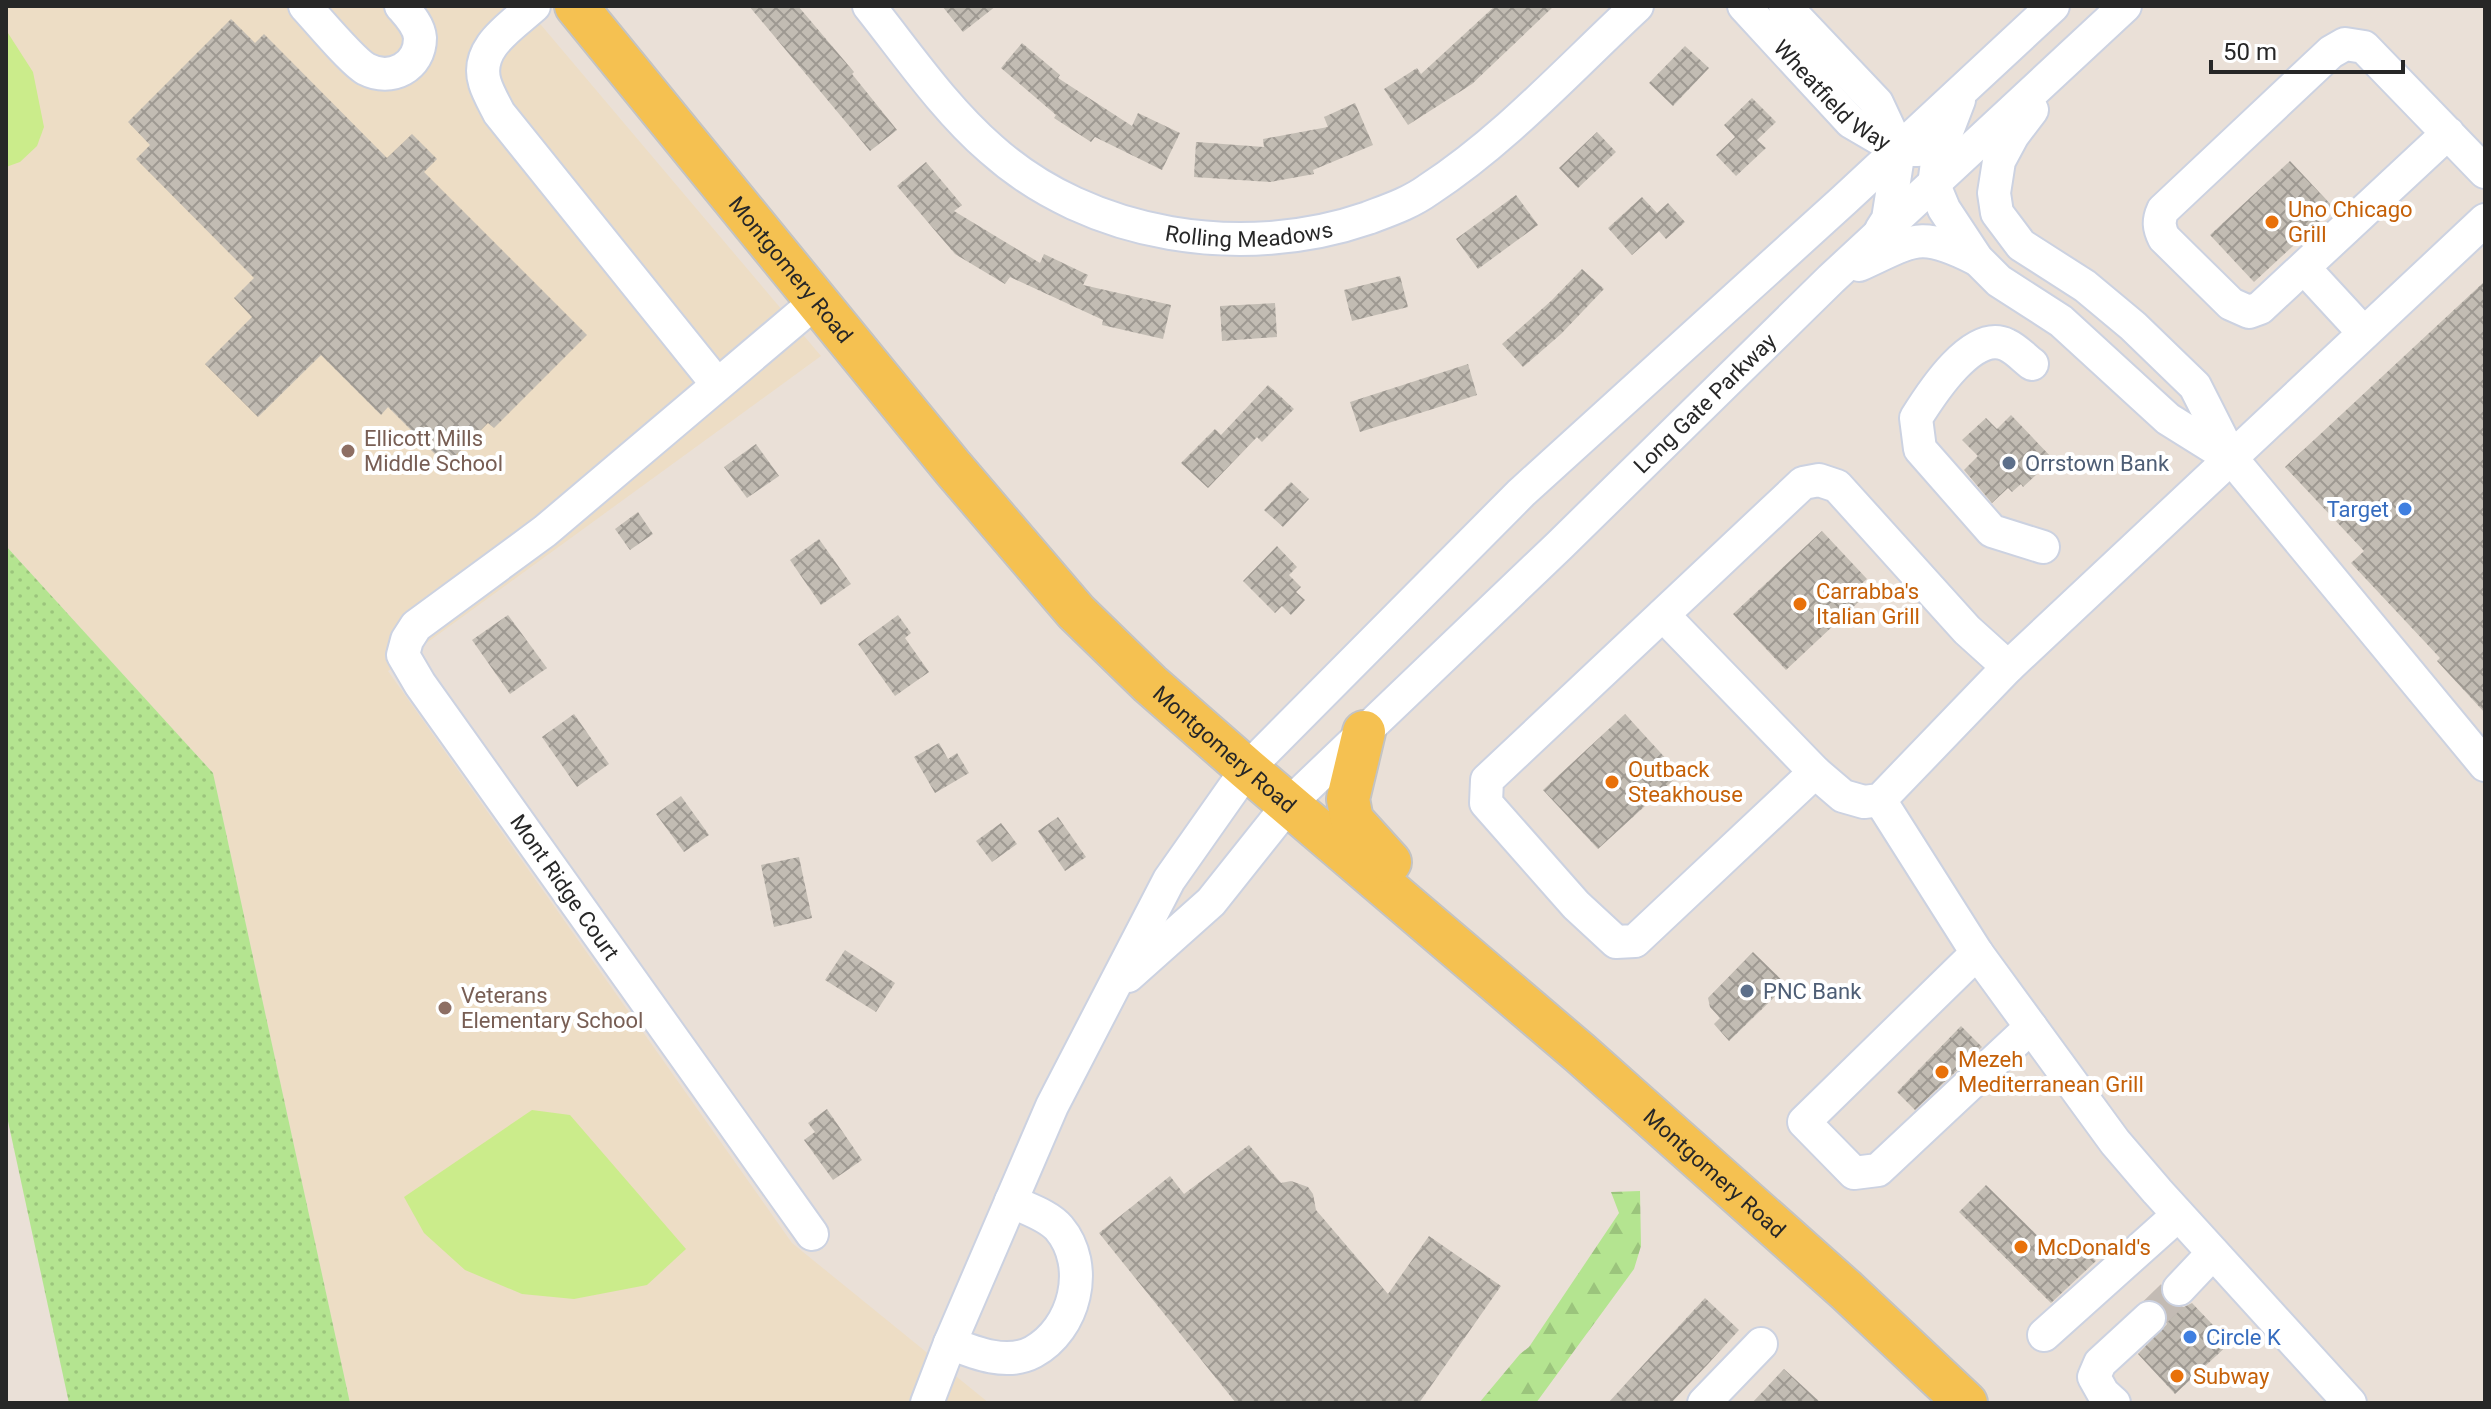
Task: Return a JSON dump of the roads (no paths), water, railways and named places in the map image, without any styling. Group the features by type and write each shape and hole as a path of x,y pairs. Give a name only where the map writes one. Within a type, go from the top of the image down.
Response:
{"main road":[{"name":"Montgomery Road","path":"576,6 1012,540 1076,612 1150,684 1247,769 1580,1053 1846,1290 1966,1403"},
{"path":"1364,732 1348,799 1352,820 1380,854 1584,1027 1580,1053"}],"street":[{"path":"305,6 365,68 388,74 396,74 410,64 420,38 417,27 401,6"},
{"path":"534,6 492,43 483,60 484,81 499,113 717,384 818,300"},
{"name":"Rolling Meadows","path":"869,6 952,112 992,151 1033,181 1080,205 1126,222 1171,234 1229,240 1336,229 1398,207 1426,192 1498,139 1637,6"},
{"name":"Wheatfield Way","path":"1744,6 1851,122 1899,150"},
{"name":"Wheatfield Way","path":"1785,6 1877,103 1899,150"},
{"path":"927,1403 1052,1106 1169,880 1247,769 1521,493 2053,6"},
{"name":"Long Gate Parkway","path":"1112,990 1211,902 1289,804 1560,545 1831,279 2125,6"},
{"path":"2448,133 2305,269 2260,308 2249,312 2231,304 2164,238 2159,229 2163,210 2331,52 2345,44 2364,47 2448,133 2485,172"},
{"path":"2021,245 1997,213 1994,193 1999,161 2013,135 2075,54"},
{"path":"1965,86 1940,147 1934,185 1944,209 1977,259 1999,281 2061,321 2168,419 2232,459"},
{"path":"1899,150 1931,150 1965,141 1998,123"},
{"path":"1878,236 1888,219 1899,150"},
{"path":"1852,193 1872,184 1895,184 1934,185 1956,195 2021,245 2085,286 2133,326 2195,386 2232,459 2485,765"},
{"path":"1663,615 1815,772 1843,796 1864,802 1880,800 2008,667 2485,220"},
{"path":"1831,279 1908,243 1930,239 1977,259"},
{"path":"2305,269 2364,333"},
{"path":"2032,364 2005,343 1984,342 1968,353 1934,389 1916,418 1920,449 1992,531 2043,547"},
{"name":"Mont Ridge Court","path":"717,384 545,531 416,626 407,640 403,655 415,677 812,1234"},
{"path":"1815,772 1635,941 1616,942 1576,905 1486,803 1487,780 1803,483 1819,480 1837,486 1958,620 2008,667"},
{"path":"1880,800 1977,953 2115,1142 2350,1403"},
{"path":"1977,953 1804,1122 1854,1173 1878,1170 2031,1027"},
{"path":"950,1343 992,1357 1032,1353 1052,1337 1068,1316 1075,1293 1076,1272 1070,1247 1059,1228 1011,1201"},
{"path":"2044,1335 2178,1215"},
{"path":"2179,1289 2213,1253"},
{"path":"2114,1403 2103,1393 2094,1377 2100,1363 2149,1318"},
{"path":"1704,1403 1761,1344"}],"tunnel":[{"path":"2149,1318 2179,1289"}],"place":[{"name":"Uno Chicago Grill","path":"2272,222"},
{"name":"Ellicott Mills Middle School","path":"348,451"},
{"name":"Orrstown Bank","path":"2009,463"},
{"name":"Target","path":"2405,509"},
{"name":"Carrabba's Italian Grill","path":"1800,604"},
{"name":"Outback Steakhouse","path":"1612,782"},
{"name":"PNC Bank","path":"1747,991"},
{"name":"Veterans Elementary School","path":"445,1008"},
{"name":"Mezeh Mediterranean Grill","path":"1942,1072"},
{"name":"McDonald's","path":"2021,1247"},
{"name":"Circle K","path":"2190,1337"},
{"name":"Subway","path":"2177,1376"}]}
